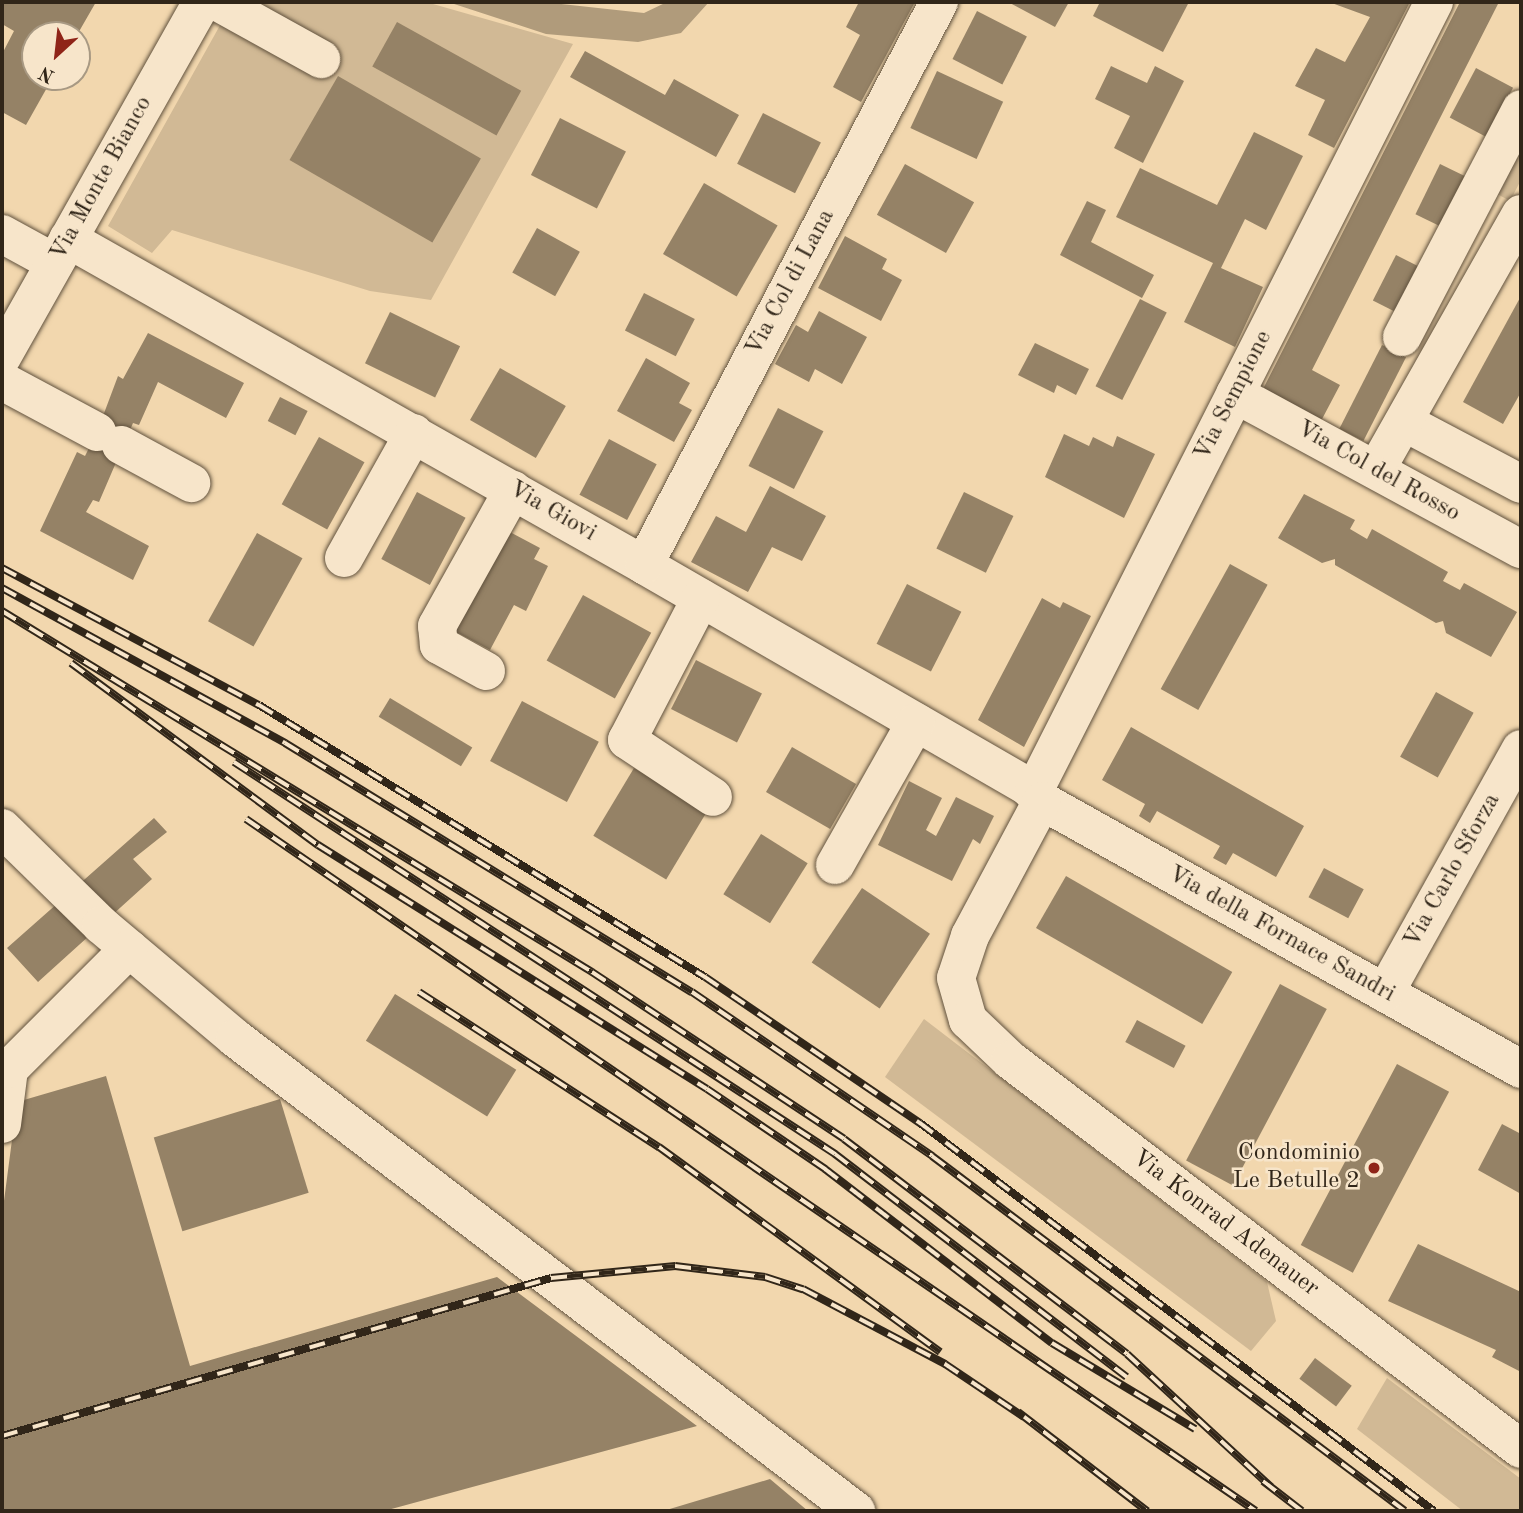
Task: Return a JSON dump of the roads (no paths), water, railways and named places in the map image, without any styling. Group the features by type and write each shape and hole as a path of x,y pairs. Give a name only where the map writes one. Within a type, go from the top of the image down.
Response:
{"street":[{"name":"Via Monte Bianco","path":"2,357 202,2"},
{"path":"218,2 321,59"},
{"name":"Via Col di Lana","path":"644,565 939,2"},
{"name":"Via Sempione","path":"956,978 970,936 1038,796 1236,394 1434,2"},
{"path":"1402,337 1521,109"},
{"path":"1376,470 1519,220 1468,210"},
{"name":"Via Giovi","path":"2,234 61,251 414,433 916,722 1038,796"},
{"path":"2,381 191,483"},
{"name":"Via Col del Rosso","path":"1236,394 1521,549"},
{"path":"1404,422 1521,484"},
{"path":"344,558 414,433"},
{"path":"486,671 439,645 437,626 513,490"},
{"path":"701,598 627,740 713,797"},
{"path":"835,865 916,722"},
{"name":"Via Carlo Sforza","path":"1385,993 1521,749"},
{"name":"Via della Fornace Sandri","path":"1038,796 1521,1069"},
{"path":"2,828 129,949 246,1046 856,1511"},
{"path":"2,1124 9,1069 129,949"},
{"name":"Via Konrad Adenauer","path":"956,978 968,1020 1010,1060 1521,1449"}],"railway":[{"path":"2,568 259,705 705,977 920,1123 1434,1511"},
{"path":"2,588 285,743 692,992 932,1156 1405,1511"},
{"path":"2,611 592,972 844,1139 1127,1354 1271,1487"},
{"path":"71,663 318,845 707,1089 825,1169 1052,1343 1195,1429"},
{"path":"234,762 835,1154 1127,1377"},
{"path":"246,819 1256,1511"},
{"path":"419,992 659,1147 940,1352"},
{"path":"2,1436 551,1278 675,1266 765,1277 803,1289 945,1364 1024,1417"},
{"path":"1018,1412 1147,1511"},
{"path":"1263,1481 1302,1511"}],"place":[{"name":"Condominio Le Betulle 2","path":"1374,1168"}]}
